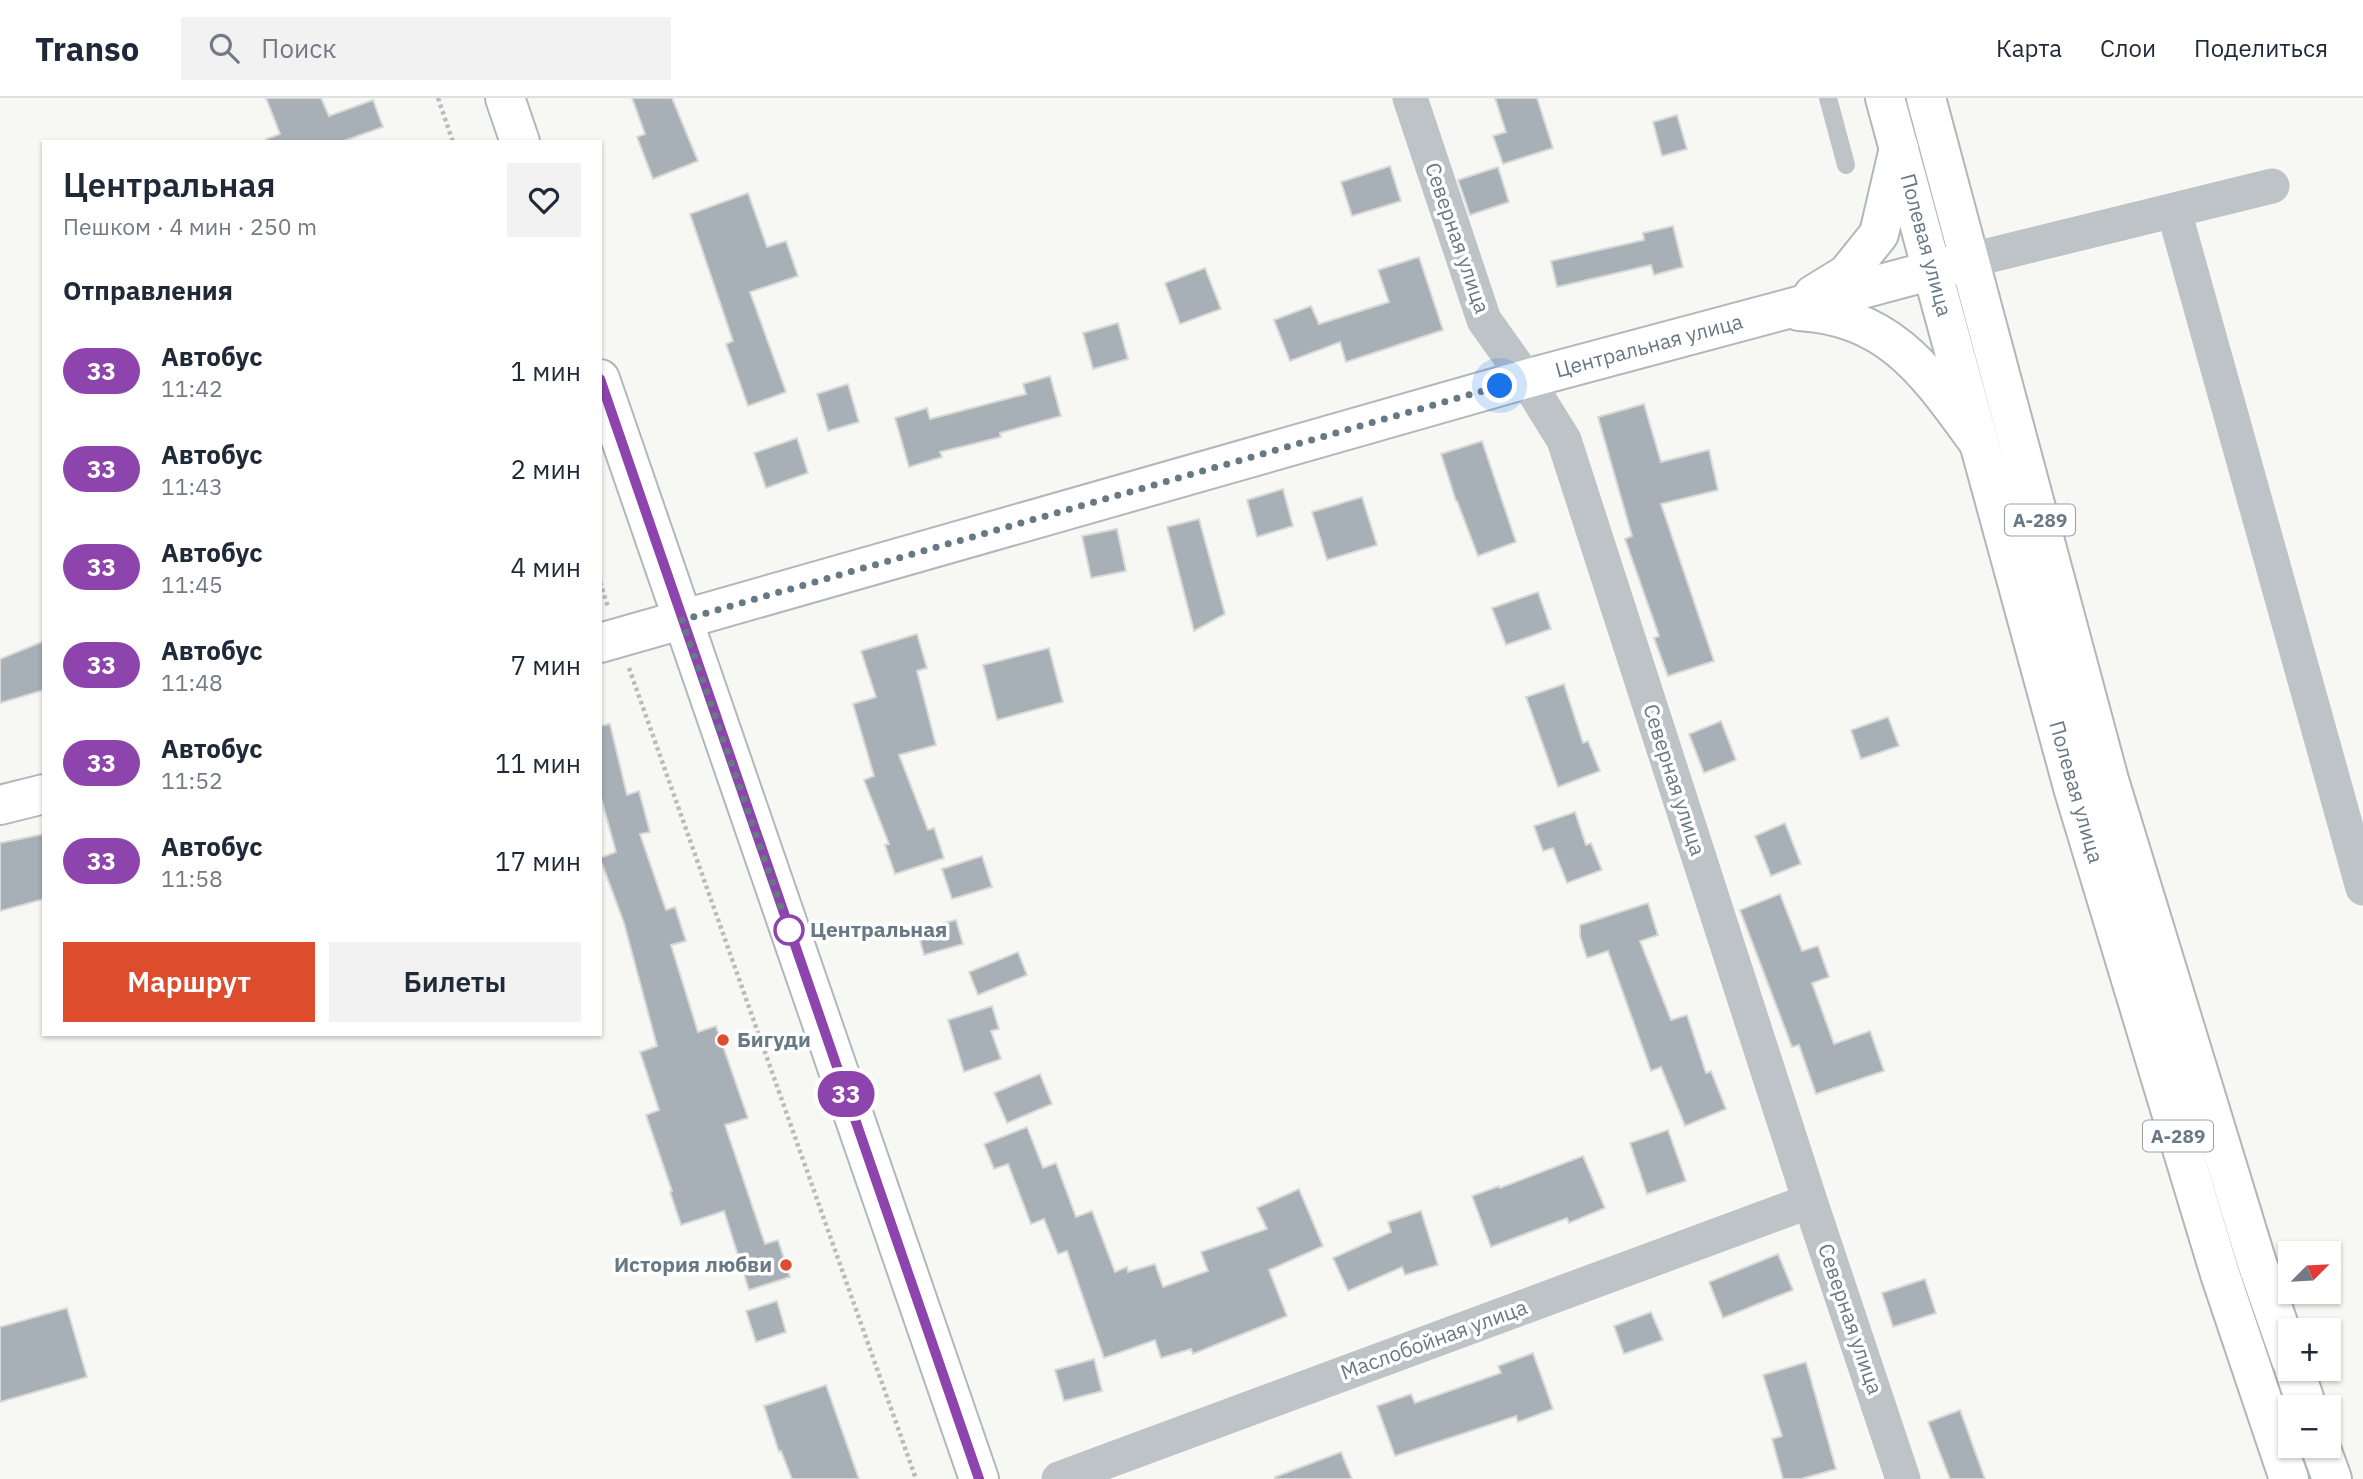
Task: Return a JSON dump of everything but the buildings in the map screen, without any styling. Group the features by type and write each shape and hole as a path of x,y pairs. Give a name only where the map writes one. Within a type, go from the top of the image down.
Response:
{"main road":[{"path":"505,98 519,140"},
{"name":"Полевая улица","path":"1885,98 2074,791 2220,1275 2289,1479"},
{"name":"Полевая улица","path":"1926,98 1972,260 2109,780 2256,1260 2278,1323"},
{"name":"А-289","path":"1786,311 1847,274 1878,234 1899,148"},
{"name":"Центральная улица","path":"610,640 1526,379 1972,260"},
{"name":"А-289","path":"1786,311 1825,313 1875,332 1902,350 1930,376 1982,447"},
{"path":"602,385 979,1479"},
{"path":"0,806 42,795"},
{"path":"2324,1458 2332,1479"}],"street":[{"name":"Северная улица","path":"1410,98 1484,320 1526,379 1563,440 1903,1479"},
{"path":"1972,260 2272,186"},
{"path":"2174,211 2363,888"},
{"name":"Маслобойная улица","path":"1059,1479 1810,1201"}],"lane":[{"path":"1828,98 1846,165"}],"path":[{"path":"438,98 452,140"},
{"path":"602,594 610,640 916,1479"}],"bus line":[{"name":"33","path":"602,385 979,1479"}],"place":[{"name":"Центральная","path":"789,930"},
{"name":"Бигуди","path":"723,1040"},
{"name":"История любви","path":"786,1265"}],"route":[{"path":"789,930 682,620 1500,386"}]}
